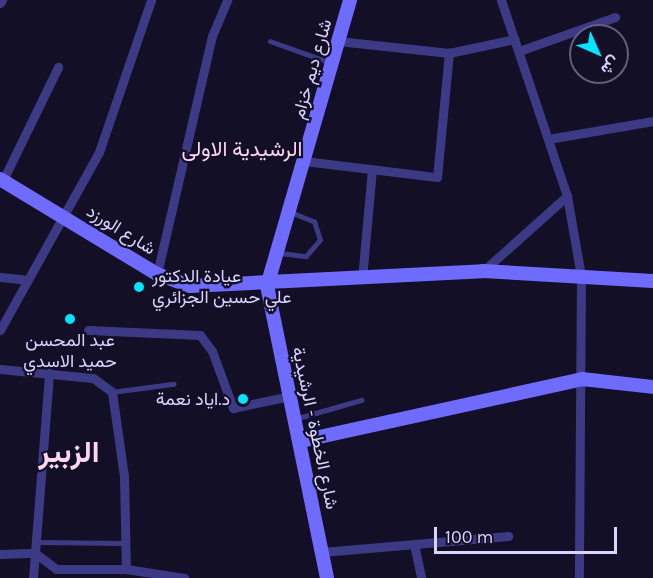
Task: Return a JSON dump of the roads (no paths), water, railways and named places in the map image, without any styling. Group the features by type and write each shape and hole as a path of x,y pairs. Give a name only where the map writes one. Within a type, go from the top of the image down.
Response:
{"street":[{"path":"0,330 27,280 67,217 99,152 151,0"},
{"path":"156,274 212,36 227,0"},
{"name":"شارع ديم خزام","path":"267,286 350,0"},
{"path":"501,0 567,196 581,276 579,578"},
{"path":"519,51 615,16"},
{"path":"338,41 449,53 515,39"},
{"path":"304,161 437,177 449,53"},
{"path":"1,179 58,67"},
{"path":"548,139 653,121"},
{"path":"362,279 372,169"},
{"name":"شارع الورزد","path":"1,179 67,217 156,274 190,286 267,286 483,271 653,281"},
{"path":"483,271 567,196"},
{"path":"0,277 27,280"},
{"name":"شارع الخطوة - الرشيدية","path":"267,286 301,441 327,578"},
{"path":"88,330 200,335 233,408 290,396"},
{"path":"0,369 93,378 112,392 119,414 126,569"},
{"path":"33,578 49,373"},
{"path":"301,441 582,379 653,387"},
{"path":"322,552 508,536"},
{"path":"414,544 421,578"},
{"path":"0,554 35,552"},
{"path":"35,552 44,565 76,574 126,569 184,578"}],"lane":[{"path":"270,41 332,63"},
{"path":"277,253 306,256 320,240 314,222 289,212"},
{"path":"112,392 173,384"},
{"path":"295,419 362,400"},
{"path":"36,542 125,543"}],"place":[{"name":"عيادة الدكتور علي حسين الجزائري","path":"139,287"},
{"name":"عبد المحسن حميد الاسدي","path":"70,319"},
{"name":"د.اياد نعمة","path":"243,399"}],"district":[{"name":"الرشيدية الاولى","path":"242,149"},
{"name":"الزبير","path":"69,452"}]}
